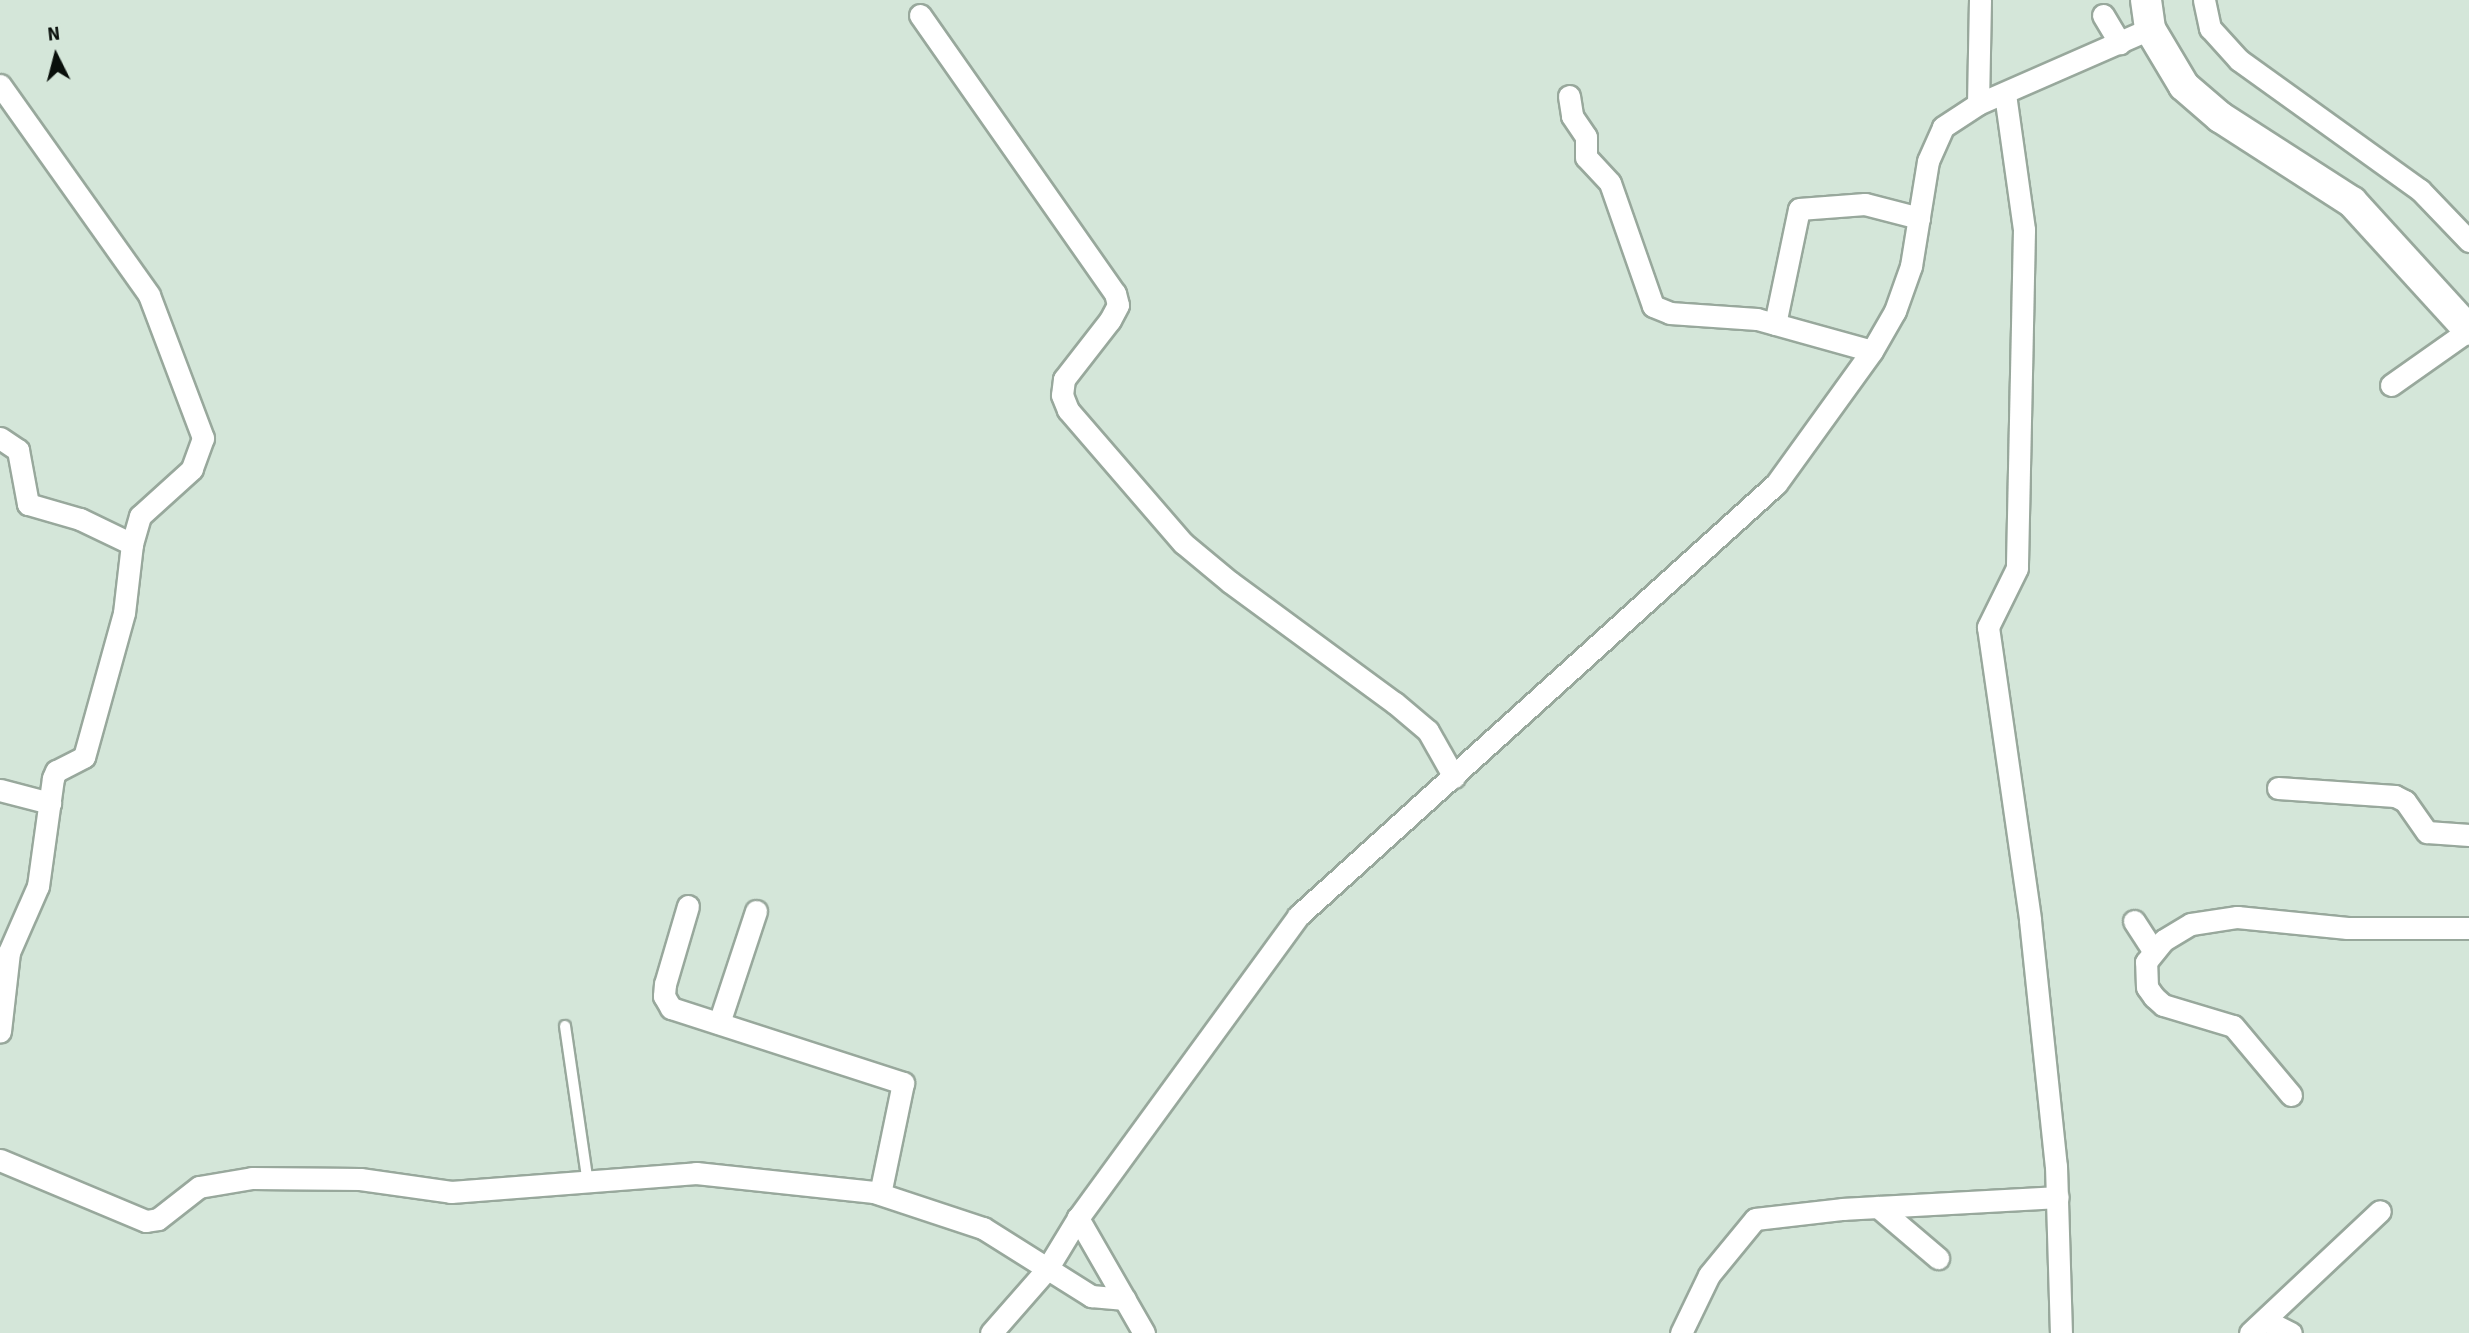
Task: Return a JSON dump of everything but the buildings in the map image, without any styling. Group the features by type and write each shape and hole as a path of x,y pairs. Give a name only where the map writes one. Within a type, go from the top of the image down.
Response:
{"main road":[{"path":"2146,0 2150,29 2184,86 2220,117 2352,202 2469,330"}],"street":[{"path":"1978,104 1980,0"},
{"path":"2204,0 2210,28 2239,60 2420,191 2469,241"},
{"path":"920,15 1115,293 1118,305 1110,320 1064,379 1062,395 1068,410 1184,543 1230,582 1395,703 1428,732 1454,776"},
{"path":"2103,15 2120,43"},
{"path":"991,1333 1047,1269 1078,1218 1298,916 1776,484 1872,351 1904,288 1934,142 1954,117 2005,94 2096,45 2120,43 2150,29"},
{"path":"0,85 149,295 201,426 200,454 191,469 144,508 132,544 124,613 84,757 56,771 38,887 8,958 0,1031"},
{"path":"2005,94 2024,230 2017,568 1988,624 2030,920 2058,1197 2061,1333"},
{"path":"1569,96 1572,116 1586,138 1586,157 1610,183 1653,306 1670,313 1735,316 1775,324 1872,351"},
{"path":"1775,324 1799,209 1865,204 1919,218"},
{"path":"2391,386 2469,330"},
{"path":"0,438 18,450 28,504 80,519 132,544"},
{"path":"2278,788 2395,796 2405,801 2427,832 2469,835"},
{"path":"0,790 50,803"},
{"path":"688,906 664,996 671,1008 903,1083 905,1089 880,1194"},
{"path":"719,1023 756,911"},
{"path":"2291,1095 2233,1026 2164,1005 2154,997 2145,974 2153,950 2192,924 2237,917 2347,928 2469,928"},
{"path":"2134,921 2153,950"},
{"path":"0,1160 146,1221 158,1219 199,1187 252,1178 360,1179 451,1192 696,1173 880,1194 971,1222 1091,1296 1125,1299"},
{"path":"1681,1333 1709,1275 1755,1219 1878,1207 2058,1197"},
{"path":"1878,1207 1938,1258"},
{"path":"2257,1326 2381,1211"},
{"path":"1078,1218 1142,1332"},
{"path":"2257,1326 2291,1333"}],"lane":[{"path":"565,1026 588,1182"}]}
